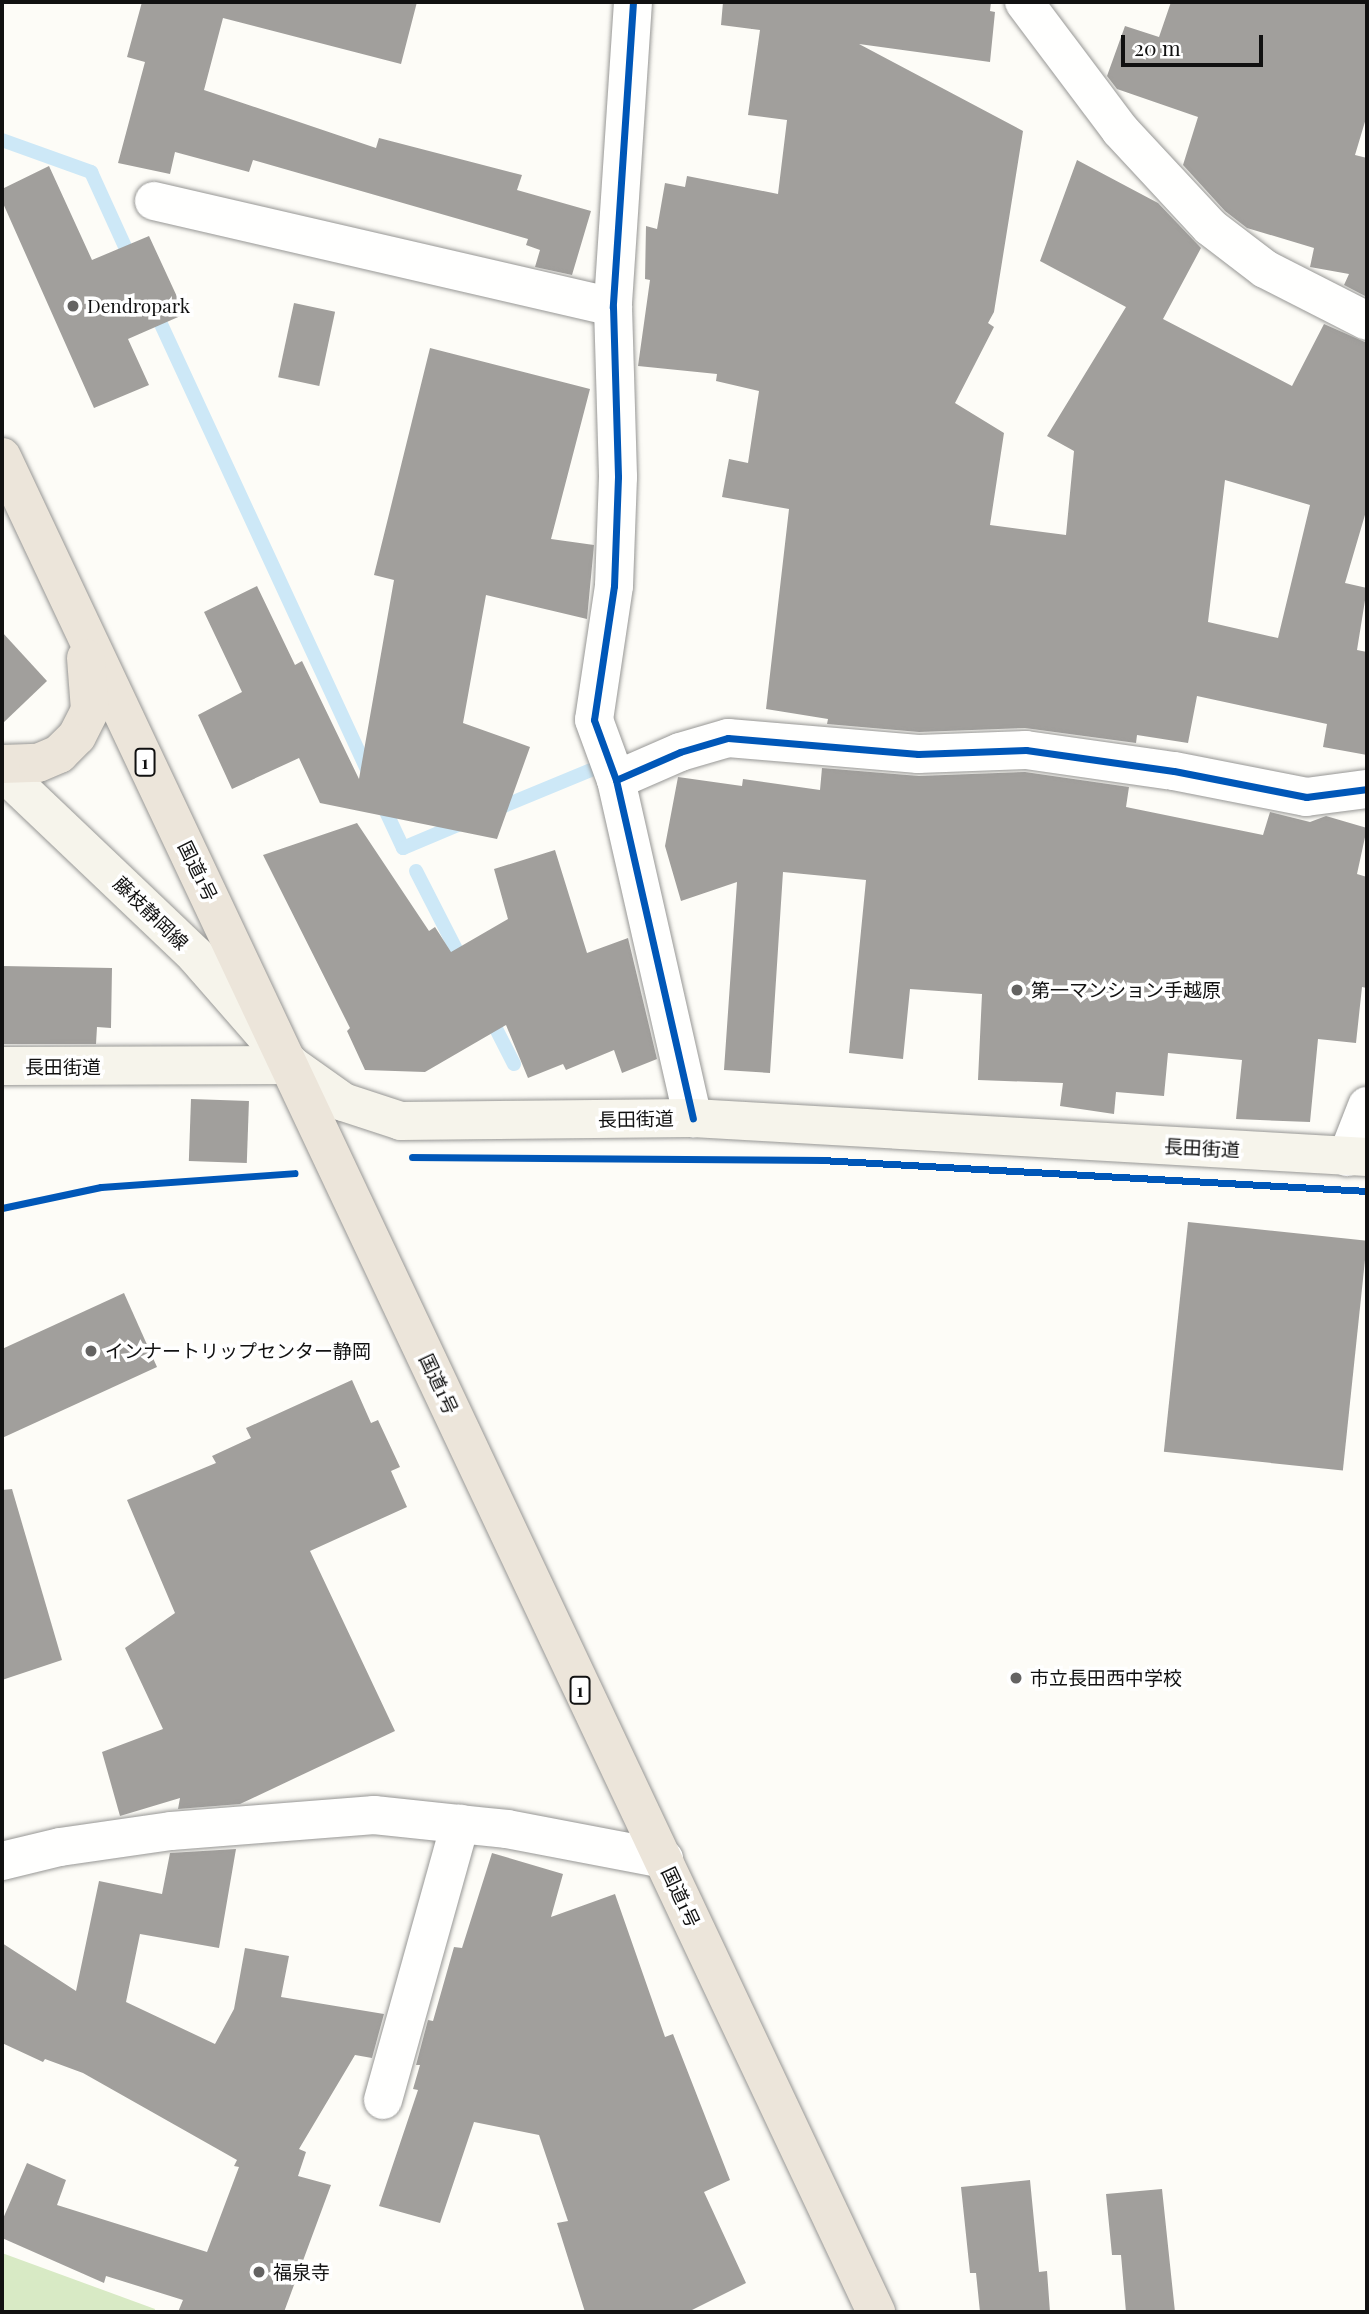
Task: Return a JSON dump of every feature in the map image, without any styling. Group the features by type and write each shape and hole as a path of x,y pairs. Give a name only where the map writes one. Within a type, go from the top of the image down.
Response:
{"highway":[{"name":"国道1号","path":"2,457 82,635 291,1065 576,1683 663,1859 876,2312"},
{"path":"2,764 38,763 59,754 77,736 90,709 82,635"}],"main road":[{"name":"藤枝静岡線","path":"2,771 195,955 291,1065"},
{"name":"長田街道","path":"2,1066 291,1065 343,1102 401,1121 693,1118 1357,1157"}],"street":[{"path":"633,2 613,306 618,477 614,586 594,720 616,780 693,1118"},
{"path":"1024,2 1120,130 1210,227 1265,269 1367,321"},
{"path":"154,201 613,306"},
{"path":"616,780 680,752 728,738 918,754 1026,750 1174,771 1306,797 1367,789"},
{"path":"1357,1157 1367,1106"},
{"path":"2,1861 60,1847 157,1833 374,1815 460,1824 663,1859"},
{"path":"383,2100 460,1824"}],"green space":[{"path":"2,2253 155,2309 154,2312 2,2312"}],"building":[{"path":"142,2 417,2 401,64 223,18 204,90 376,148 379,138 522,175 517,190 591,211 572,275 535,267 540,250 526,245 528,239 253,160 249,172 175,152 170,174 118,163 145,62 127,57"},
{"path":"723,2 991,2 990,11 995,12 990,62 859,44 1023,131 994,312 988,323 994,327 955,403 1004,433 990,525 1066,535 1074,451 1047,436 1126,307 1040,261 1077,160 1158,203 1201,248 1163,319 1292,386 1324,324 1367,343 1367,508 1345,583 1367,588 1357,650 1367,652 1367,755 1323,747 1327,724 1197,696 1188,743 1137,735 1136,743 1025,728 919,732 827,724 828,719 766,709 789,509 722,497 729,459 748,463 759,391 716,381 717,374 638,366 650,280 645,279 646,226 657,229 665,183 685,187 687,176 778,194 787,120 748,115 760,30 721,25","holes":["1225,480 1310,505 1278,638 1208,622"]},
{"path":"1171,2 1367,2 1367,115 1355,155 1367,158 1367,297 1344,285 1349,274 1310,267 1314,248 1247,228 1225,211 1183,165 1198,117 1117,89 1107,76 1125,26 1159,37"},
{"path":"49,166 92,260 149,236 185,314 128,339 149,385 94,408 2,201 2,189"},
{"path":"294,303 335,312 319,386 278,377"},
{"path":"430,348 590,389 551,539 594,545 587,619 486,595 463,723 530,747 497,839 320,803 299,758 232,789 198,715 242,692 204,612 257,586 295,665 302,661 359,779 394,580 374,575"},
{"path":"2,632 47,681 2,724"},
{"path":"822,768 919,776 1025,772 1129,787 1126,807 1263,835 1270,812 1310,822 1326,816 1367,828 1357,874 1367,877 1367,988 1362,987 1356,1043 1318,1039 1310,1122 1236,1119 1242,1060 1168,1053 1164,1096 1116,1092 1114,1114 1060,1106 1063,1083 978,1080 982,994 910,989 903,1059 849,1053 866,880 783,872 770,1073 724,1070 737,882 681,901 665,846 678,777 742,786 743,779 820,790"},
{"path":"357,823 429,931 435,927 451,952 508,919 494,869 555,850 587,953 628,938 657,1059 622,1073 614,1050 566,1070 563,1064 528,1078 506,1025 425,1072 365,1070 347,1031 350,1028 263,855"},
{"path":"2,966 112,968 111,1028 97,1027 96,1044 2,1044"},
{"path":"191,1099 249,1101 247,1163 189,1161"},
{"path":"1188,1222 1367,1241 1343,1471 1164,1452"},
{"path":"124,1293 157,1367 2,1438 2,1349"},
{"path":"352,1380 371,1423 378,1420 400,1467 391,1471 407,1507 310,1551 395,1731 240,1804 178,1809 180,1798 120,1816 102,1752 163,1729 125,1648 175,1613 127,1500 216,1463 212,1456 251,1438 246,1428"},
{"path":"12,1489 62,1660 2,1680 2,1490"},
{"path":"236,1849 219,1948 140,1934 126,2002 215,2044 234,2009 245,1948 289,1956 281,1997 384,2014 372,2058 355,2055 299,2149 306,2152 298,2176 331,2185 284,2312 178,2312 183,2300 106,2276 104,2283 2,2238 2,2221 27,2163 66,2180 57,2205 207,2252 239,2167 234,2166 237,2160 83,2073 45,2059 43,2062 2,2043 2,1943 76,1991 99,1881 162,1894 170,1853"},
{"path":"492,1853 563,1874 551,1917 615,1894 665,2037 673,2034 730,2180 704,2192 746,2283 688,2312 585,2312 557,2223 568,2221 539,2135 474,2122 440,2223 379,2206 418,2090 413,2089 420,2065 416,2065 428,2020 433,2021 454,1947 462,1948"},
{"path":"1030,2180 1039,2272 1047,2271 1050,2312 980,2312 976,2273 970,2273 961,2187"},
{"path":"1162,2189 1175,2312 1126,2312 1121,2255 1112,2255 1106,2194"}],"waterway":[{"path":"2,140 91,172 132,262"},
{"path":"154,309 370,776"},
{"path":"494,810 608,763"},
{"path":"381,801 403,848 465,822"},
{"path":"416,871 464,965"},
{"path":"489,1015 514,1064"}],"cycle path":[{"path":"633,2 613,307 618,477 614,586 594,720 616,780 693,1118"},
{"path":"616,780 680,752 728,738 918,754 1026,750 1174,771 1306,797 1367,789"},
{"path":"412,1157 821,1160 1367,1191"},
{"path":"2,1208 101,1187 294,1173"}],"place":[{"name":"Dendropark","path":"73,306"},
{"name":"第一マンション手越原","path":"1017,990"},
{"name":"インナートリップセンター静岡","path":"91,1351"},
{"name":"市立長田西中学校","path":"1016,1678"},
{"name":"福泉寺","path":"259,2272"}]}
